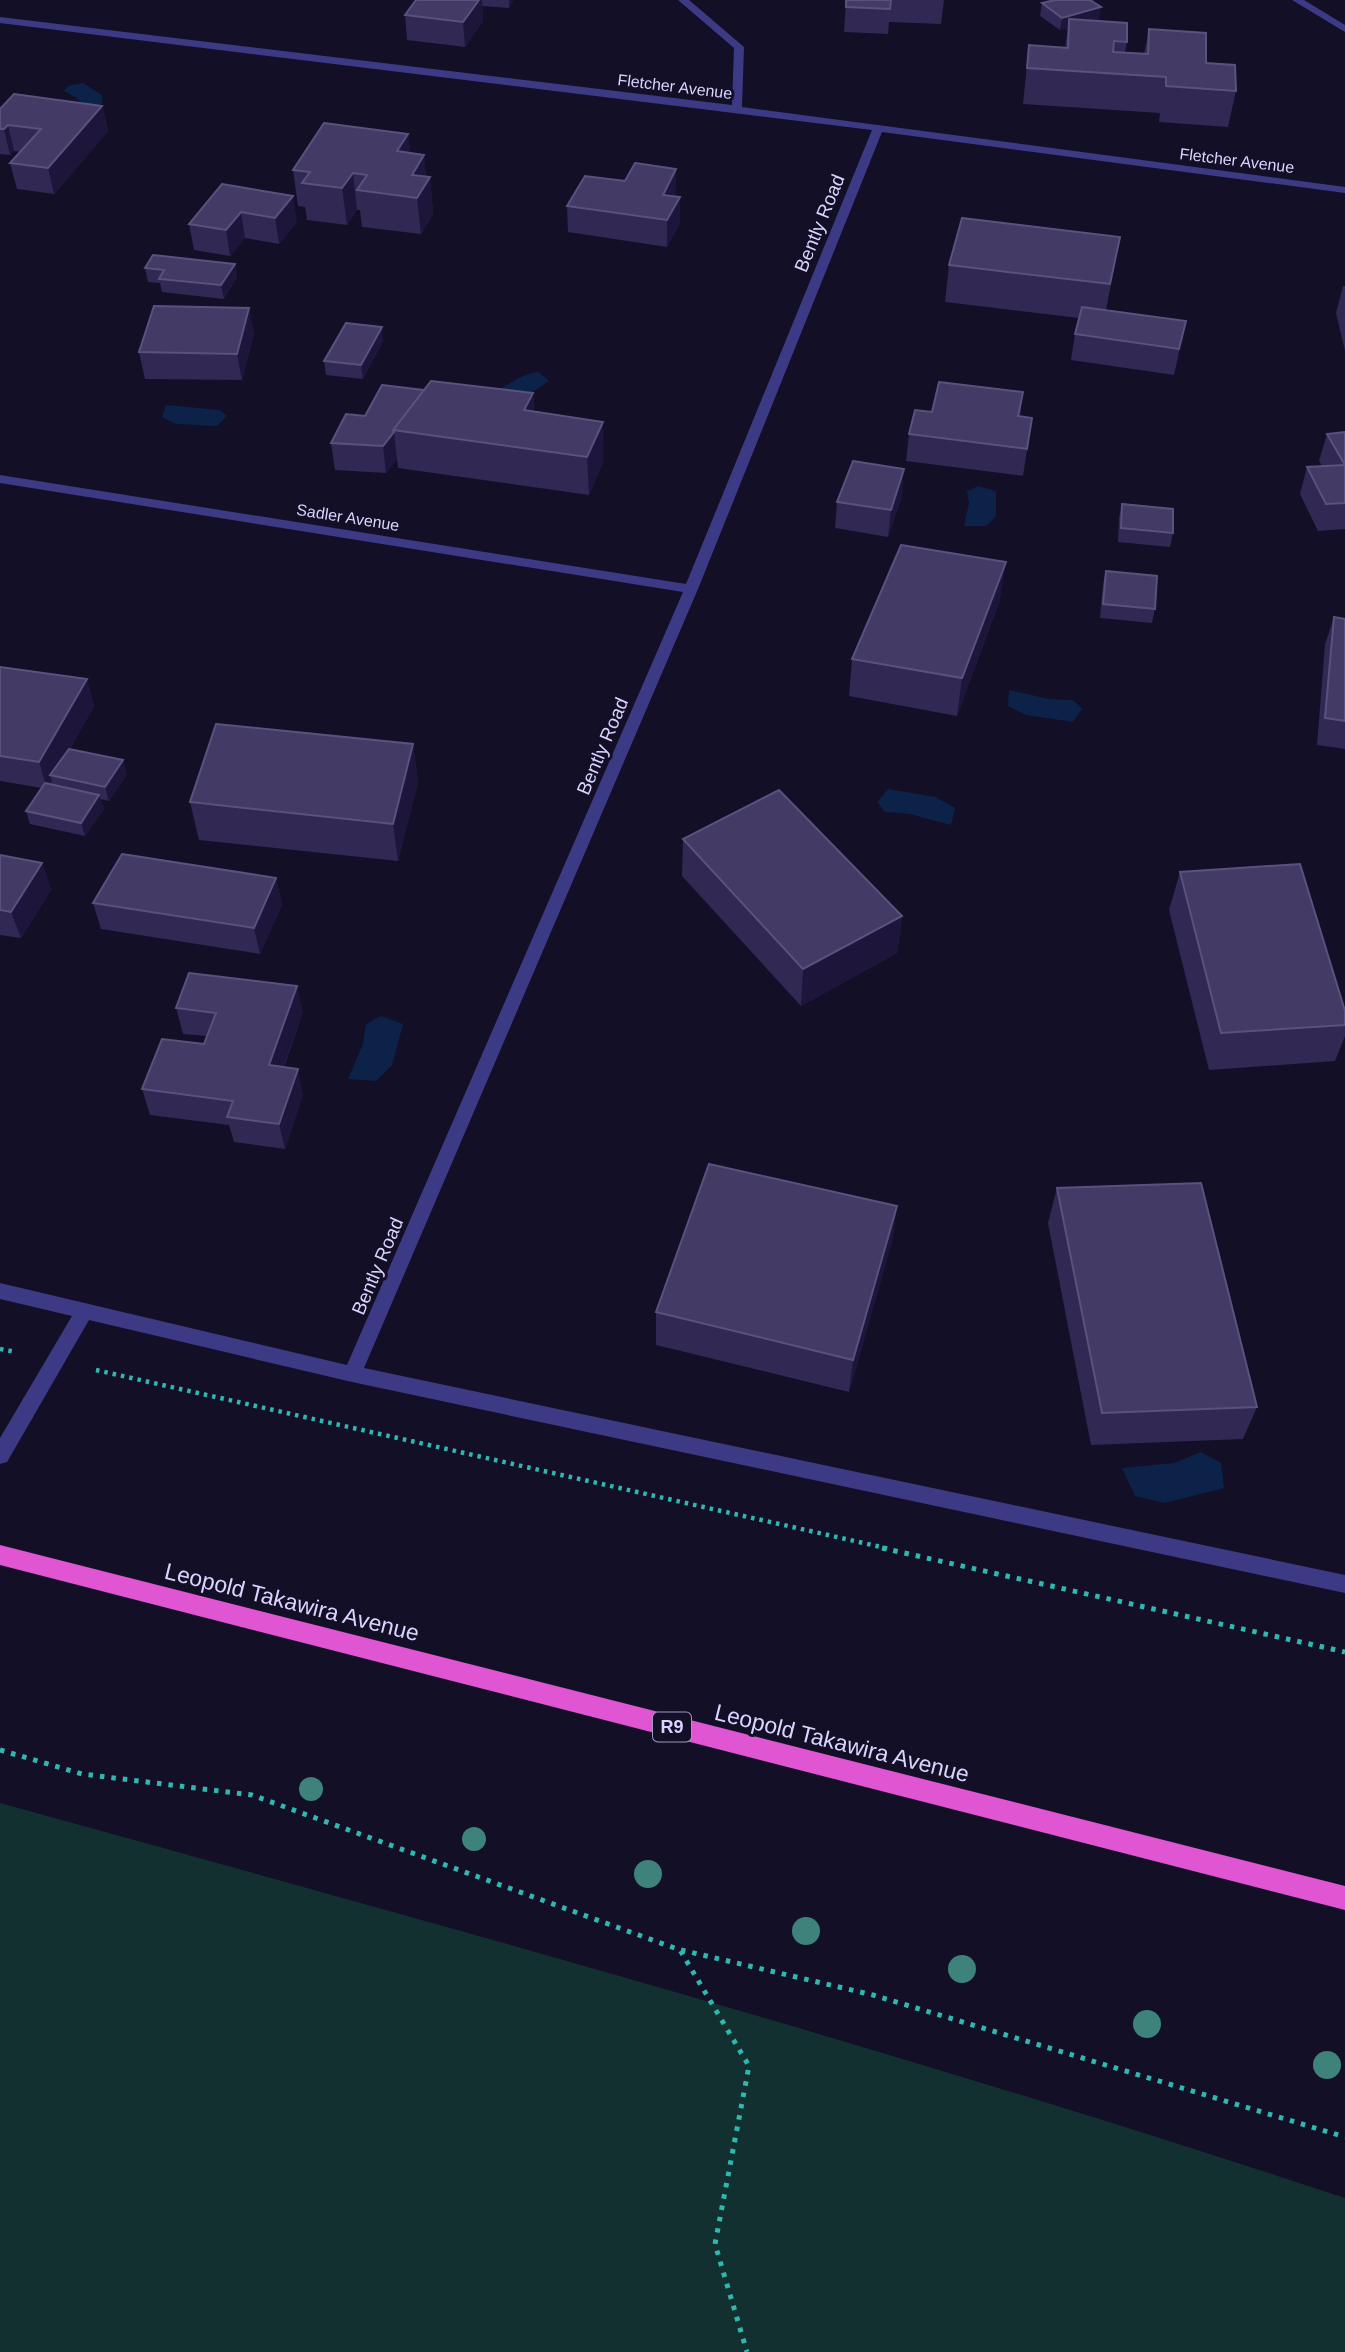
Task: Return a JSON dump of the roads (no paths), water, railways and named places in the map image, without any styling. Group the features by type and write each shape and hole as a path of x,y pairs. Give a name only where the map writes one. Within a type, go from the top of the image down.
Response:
{"highway":[{"name":"Leopold Takawira Avenue","path":"0,1555 1345,1898"}],"street":[{"path":"683,0 739,47 737,109"},
{"path":"1297,0 1345,29"},
{"name":"Fletcher Avenue","path":"0,20 737,109 1345,190"},
{"name":"Bently Road","path":"352,1374 691,589 878,129"},
{"name":"Sadler Avenue","path":"0,479 691,589"},
{"path":"0,1291 352,1374 1345,1584"},
{"path":"0,1456 84,1311"}],"water":[{"path":"83,83 102,95 103,103 88,109 64,91 68,86"},
{"path":"539,372 549,381 522,399 488,396 519,378"},
{"path":"166,405 220,410 227,416 217,426 176,424 162,417"},
{"path":"978,486 996,491 996,516 986,526 964,526 969,503 967,491"},
{"path":"1009,690 1049,699 1073,700 1082,709 1073,722 1026,715 1008,706"},
{"path":"888,789 936,797 955,808 951,825 910,814 885,812 877,802"},
{"path":"381,1016 403,1024 392,1065 376,1081 348,1079 363,1044 366,1024"},
{"path":"1201,1452 1221,1463 1224,1488 1165,1503 1135,1496 1122,1468 1174,1463"}]}
